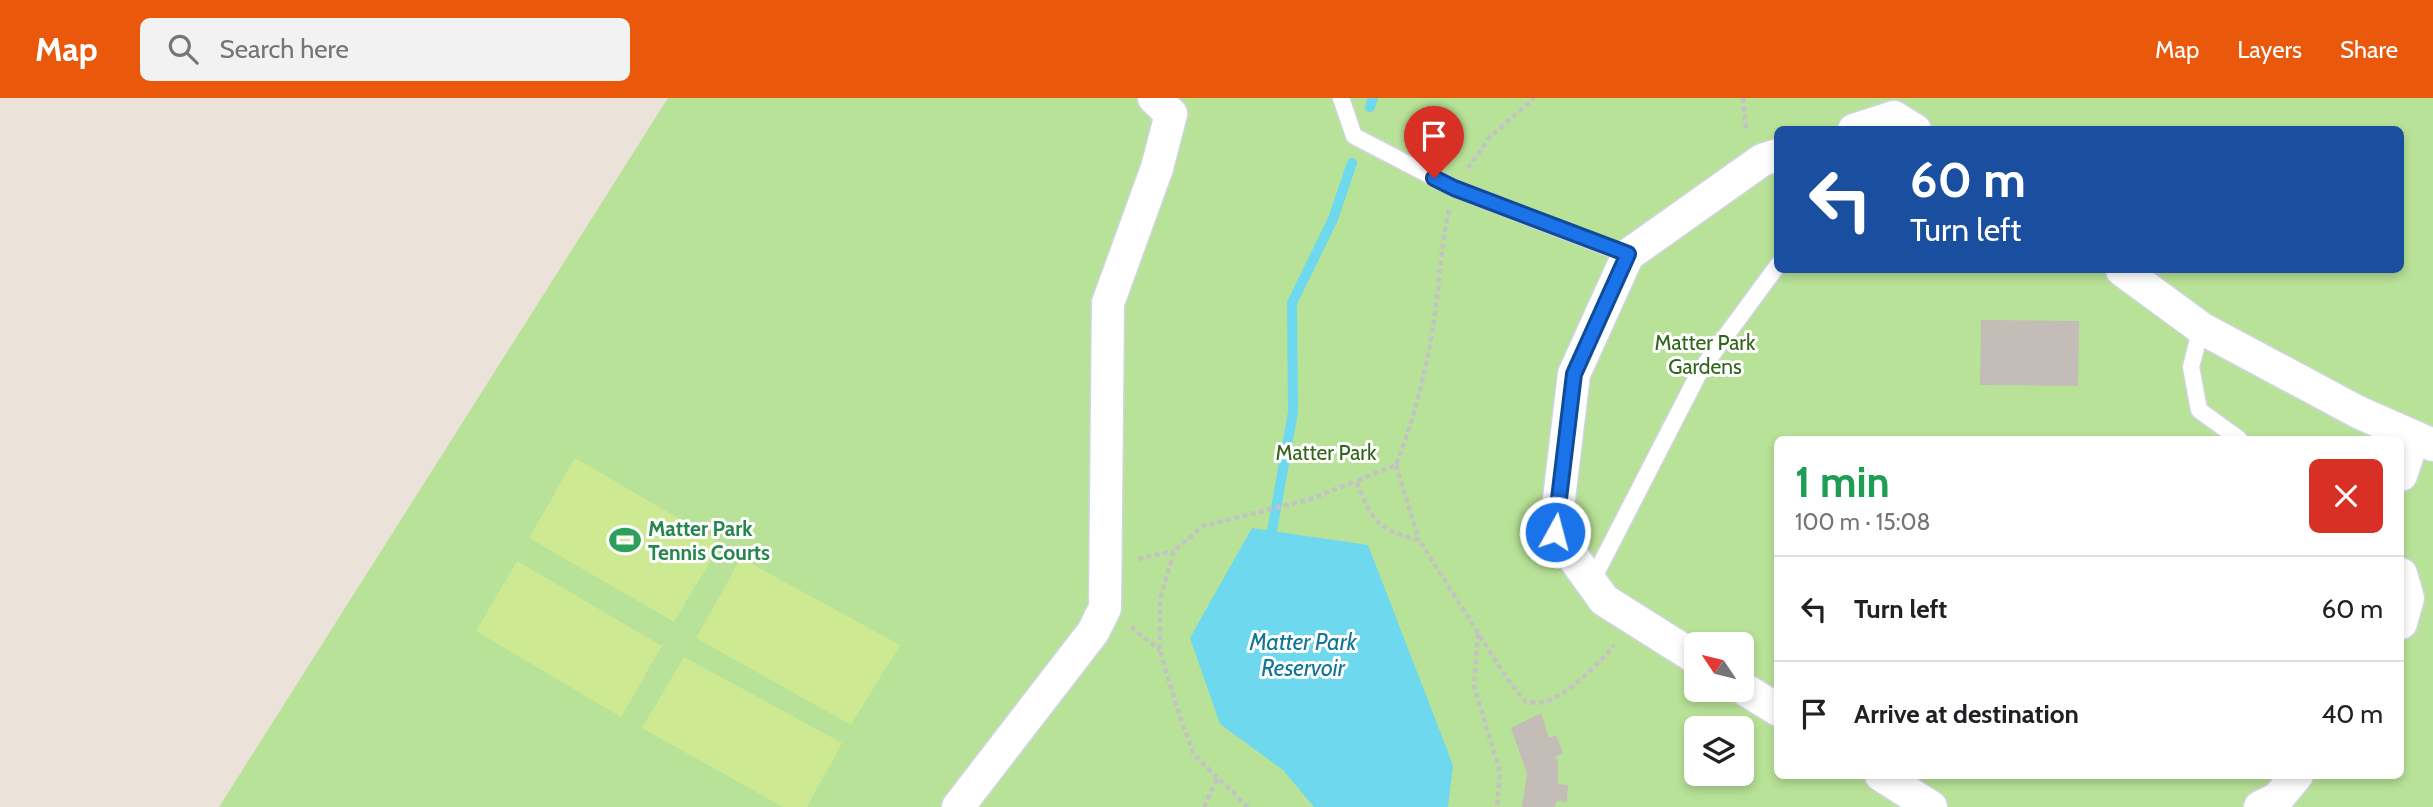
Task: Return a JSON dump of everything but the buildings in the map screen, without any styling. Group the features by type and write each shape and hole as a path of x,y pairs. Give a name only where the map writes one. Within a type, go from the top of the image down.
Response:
{"street":[{"path":"958,807 1093,632 1105,608 1108,303 1157,168 1171,114 1154,98"},
{"path":"1867,126 1894,117 1909,126"},
{"path":"1684,651 1604,600 1555,532 1574,374 1628,254 1762,160 1774,156"},
{"path":"2126,273 2201,328 2358,412 2423,441 2404,470"},
{"path":"2404,584 2408,598 2404,612"},
{"path":"1754,695 1774,708"},
{"path":"1887,779 1931,807"},
{"path":"2260,807 2278,798 2294,779"}],"lane":[{"path":"1341,98 1354,136 1454,188 1628,254"},
{"path":"1591,583 1700,371 1774,270"},
{"path":"2201,328 2191,367 2199,411 2235,436"}],"path":[{"path":"1534,98 1490,137 1454,188 1444,232 1435,315 1412,424 1396,465 1419,540 1508,680 1526,702 1544,702 1572,686 1600,663 1633,619"},
{"path":"1248,807 1194,755 1160,650 1160,599 1174,551 1203,526 1311,499 1396,465"},
{"path":"1356,481 1370,516 1394,534 1419,540"},
{"path":"1478,634 1474,686 1500,772 1497,807"},
{"path":"1204,807 1218,778"}],"green space":[{"name":"Matter Park","path":"668,98 2433,98 2433,807 219,807"},
{"name":"Matter Park Tennis Courts","path":"575,458 721,543 674,622 529,538"},
{"path":"741,558 900,645 851,725 696,638"},
{"path":"517,561 662,646 621,717 476,631"},
{"path":"684,657 842,743 807,807 783,807 642,728"}],"water":[{"name":"Matter Park Reservoir","path":"1252,528 1368,545 1453,765 1448,807 1314,807 1283,770 1220,724 1190,638"}],"waterway":[{"path":"1370,107 1373,98"},
{"path":"1272,531 1293,412 1292,303 1333,219 1352,163"}],"place":[{"name":"Matter Park Tennis Courts","path":"625,540"}],"route":[{"path":"1434,178 1628,254 1574,374 1555,532"}],"park label":[{"name":"Matter Park Gardens","path":"1705,354"}]}
